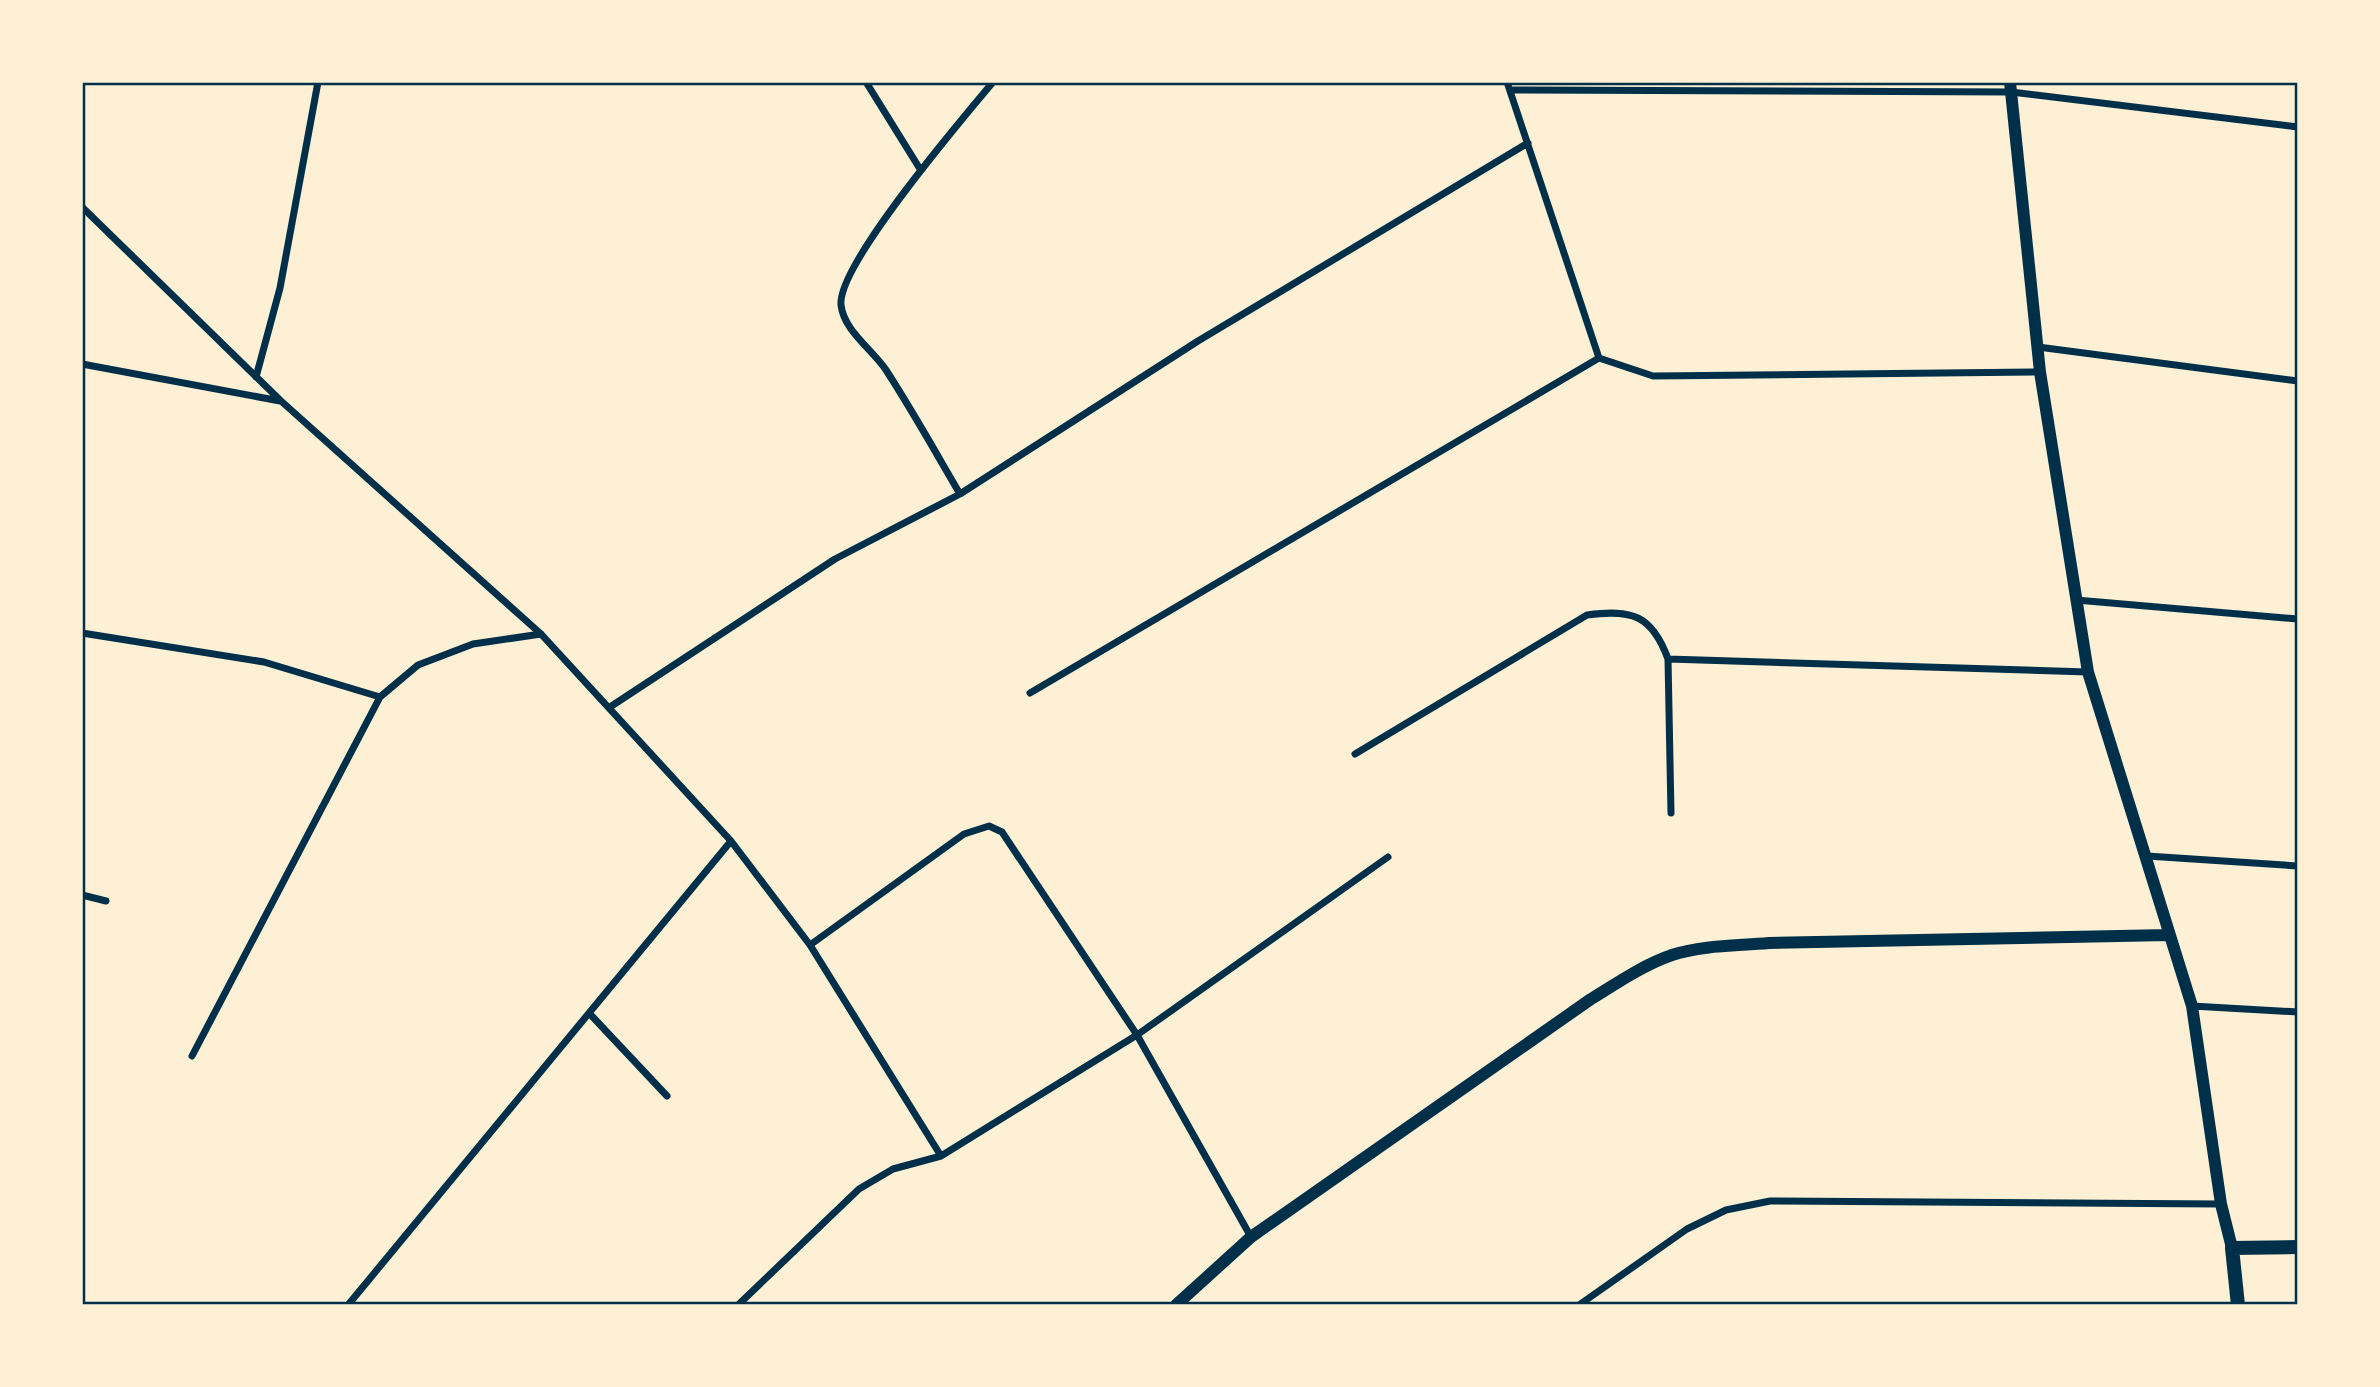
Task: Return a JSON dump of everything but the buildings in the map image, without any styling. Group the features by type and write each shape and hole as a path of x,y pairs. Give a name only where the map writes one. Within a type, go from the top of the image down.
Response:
{"main road":[{"path":"2238,1305 2232,1248 2298,1247"}],"street":[{"path":"256,377 280,288 318,82"},
{"path":"866,82 920,169"},
{"path":"960,494 885,368 847,323 841,304 844,282 920,169 993,82"},
{"path":"1598,358 1509,86 2011,87 2298,128"},
{"path":"2011,87 2040,372 2088,672 2192,1006 2221,1204 2232,1248"},
{"path":"610,707 835,559 960,494 1198,341 1528,143"},
{"path":"82,207 281,401 541,634 732,841 810,945 941,1156"},
{"path":"2038,346 2298,381"},
{"path":"1030,693 1598,358 1653,376 2040,372"},
{"path":"82,364 281,401"},
{"path":"2075,600 2298,619"},
{"path":"1355,754 1587,615 1611,612 1631,614 1647,622 1661,639 1668,659 1671,813"},
{"path":"82,633 264,662 380,697"},
{"path":"192,1056 380,697 418,665 473,644 541,634"},
{"path":"1668,659 2088,672"},
{"path":"810,945 964,834 989,826 1002,832 1011,841 1138,1035 1251,1237"},
{"path":"348,1305 732,841"},
{"path":"2147,856 2298,866"},
{"path":"738,1305 859,1189 893,1169 941,1156 1138,1035 1388,857"},
{"path":"82,895 106,901"},
{"path":"1176,1305 1251,1237 1591,999 1640,970 1673,955 1704,948 1769,943 2168,935"},
{"path":"2192,1006 2298,1012"},
{"path":"590,1014 667,1096"},
{"path":"1579,1305 1688,1229 1726,1210 1770,1201 2221,1204"}]}
